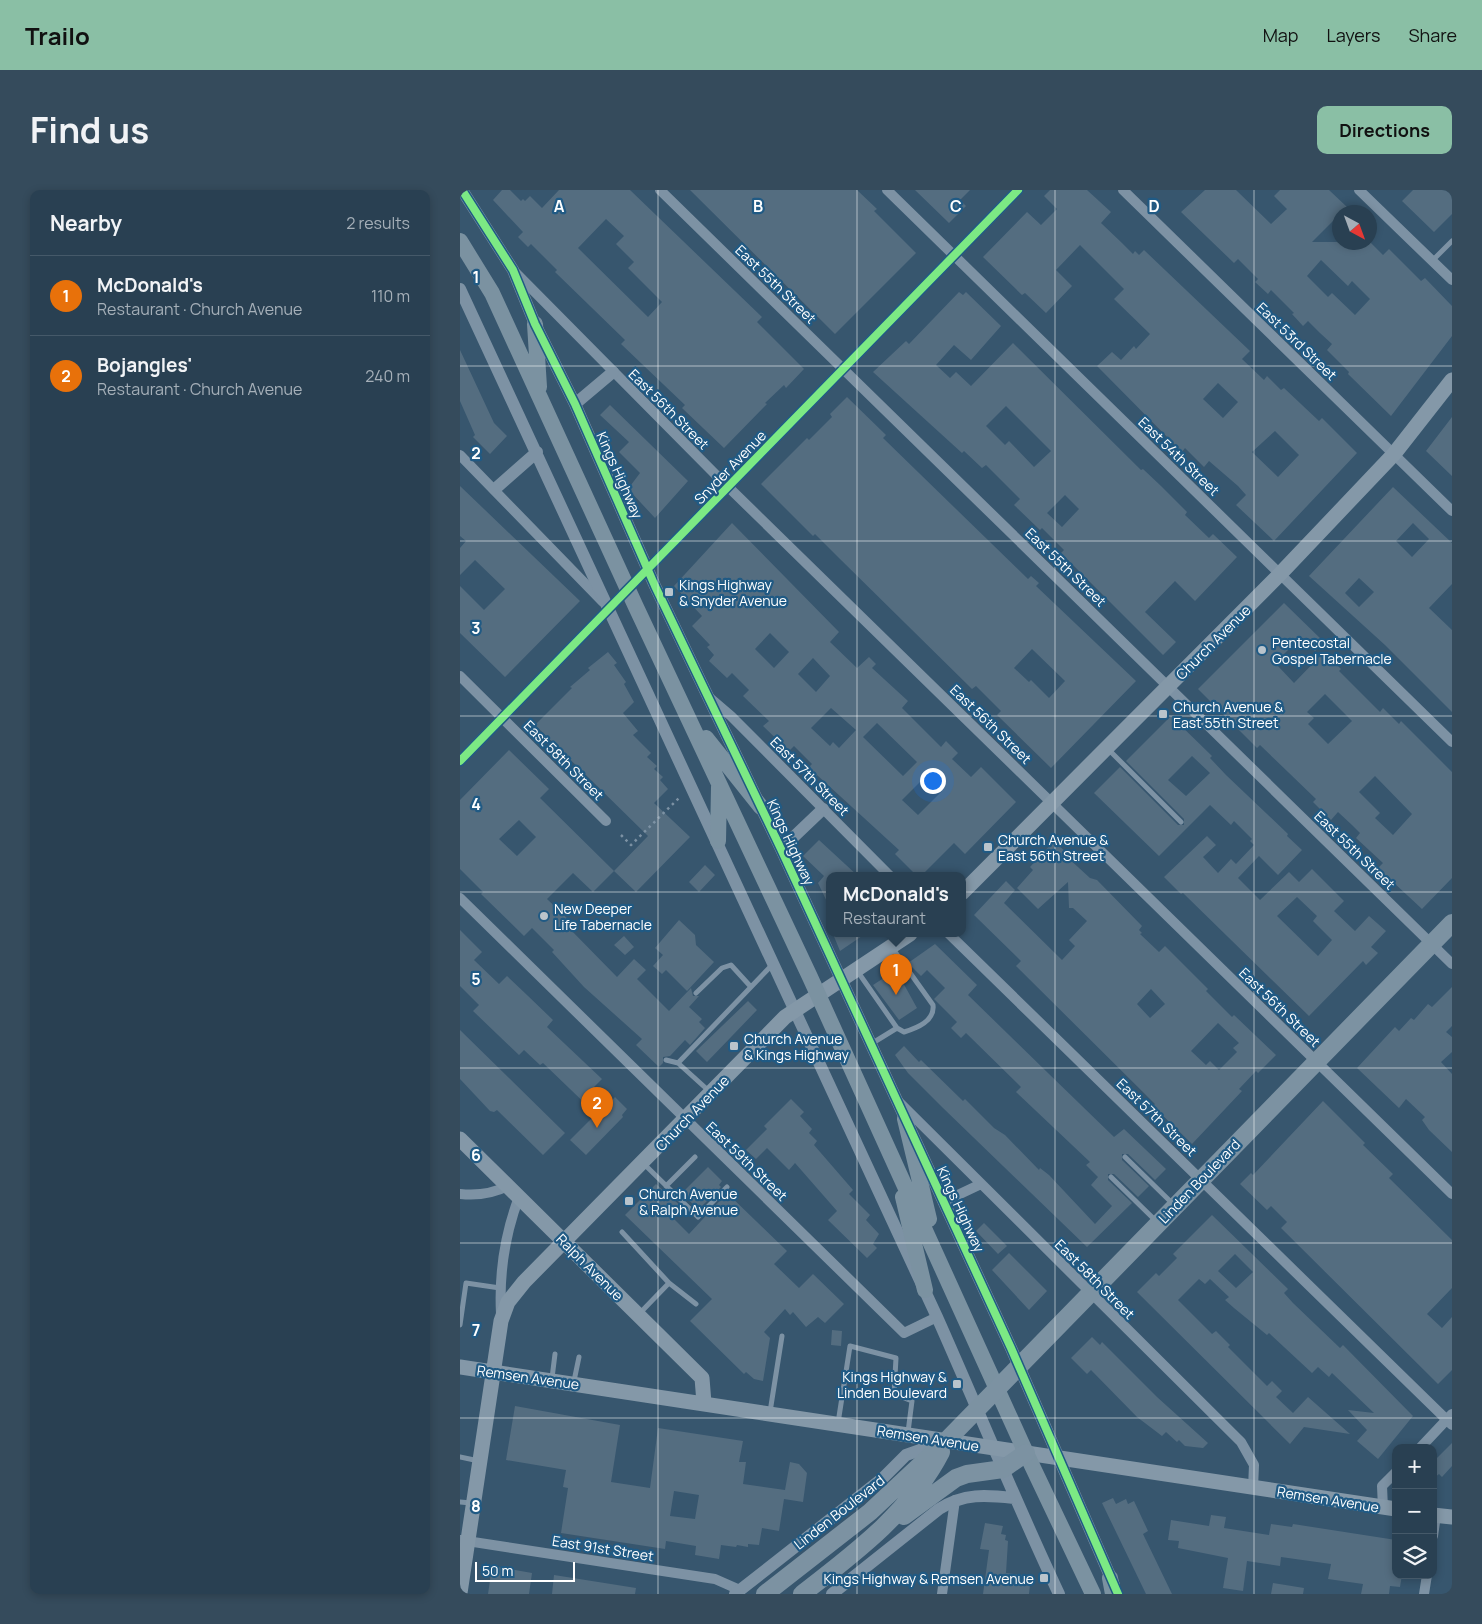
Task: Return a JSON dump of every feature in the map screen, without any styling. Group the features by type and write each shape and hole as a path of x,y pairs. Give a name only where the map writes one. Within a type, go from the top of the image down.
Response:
{"highway":[{"name":"Linden Boulevard","path":"765,1594 870,1512 947,1440 1452,923"},
{"name":"Linden Boulevard","path":"802,1594 869,1541 906,1502 933,1470 947,1440"},
{"path":"869,1541 956,1478 967,1474 1003,1468 1026,1453"}],"main road":[{"path":"460,241 492,293 818,994 1092,1594"},
{"path":"535,324 540,397"},
{"name":"Church Avenue","path":"966,889 1280,574 1394,454 1452,380"},
{"path":"689,717 761,807"},
{"path":"718,841 720,782"},
{"name":"Church Avenue","path":"460,1593 467,1503 481,1461 501,1321 508,1302 524,1282 785,1017 905,937"},
{"path":"905,1119 937,1255"},
{"name":"Ralph Avenue","path":"460,1139 702,1378 704,1403"},
{"path":"894,1161 925,1290"},
{"name":"Remsen Avenue","path":"460,1367 1390,1508"},
{"path":"1437,1515 1452,1517"}],"street":[{"name":"Kings Highway","path":"462,190 513,270 535,324 575,404 648,568 781,849 1020,1367 1112,1586 1118,1594"},
{"name":"East 55th Street","path":"660,190 1452,964"},
{"name":"East 54th Street","path":"887,190 1452,742"},
{"name":"Snyder Avenue","path":"460,761 1018,190"},
{"name":"East 53rd Street","path":"1123,190 1452,511"},
{"path":"1359,190 1452,280"},
{"name":"East 56th Street","path":"513,270 728,487 1452,1194"},
{"path":"460,289 937,1316 1003,1468 1014,1498 1059,1594"},
{"path":"575,404 613,372"},
{"path":"495,490 537,452"},
{"path":"460,455 609,608"},
{"name":"East 58th Street","path":"460,676 606,821"},
{"name":"East 57th Street","path":"708,697 731,716 886,872"},
{"path":"781,849 823,809"},
{"name":"East 59th Street","path":"460,898 904,1333 937,1316"},
{"name":"East 57th Street","path":"952,937 1450,1420"},
{"name":"East 58th Street","path":"896,1099 1247,1450 1254,1465 1253,1488"},
{"path":"943,1202 981,1184"},
{"path":"460,1194 473,1196 492,1194 508,1186"},
{"name":"Church Avenue","path":"501,1321 500,1288 510,1222 519,1197"},
{"path":"1424,1444 1450,1420"},
{"name":"Linden Boulevard","path":"738,1592 884,1478 906,1456 947,1440"},
{"path":"1390,1508 1382,1486 1392,1476"},
{"path":"832,1594 955,1500 979,1495 1014,1498"},
{"path":"942,1594 955,1500"},
{"name":"East 91st Street","path":"464,1541 715,1580 738,1592"},
{"path":"1424,1594 1426,1579"}],"lane":[{"path":"1432,261 1452,240"},
{"path":"1107,748 1181,822"},
{"path":"856,970 897,1028 904,1032 915,1029 928,1021 933,1005 891,946"},
{"path":"678,1063 774,964"},
{"path":"696,993 722,968 731,966 751,987"},
{"path":"870,1044 897,1028"},
{"path":"666,1060 678,1063 711,1093"},
{"path":"666,1186 695,1156"},
{"path":"1125,1156 1175,1206"},
{"path":"643,1162 698,1217 727,1187"},
{"path":"1111,1177 1159,1223"},
{"path":"622,1232 669,1283 696,1304"},
{"path":"460,1325 466,1283 500,1288"},
{"path":"638,1315 669,1283"},
{"path":"770,1413 782,1336"},
{"path":"838,1424 850,1346 896,1358 894,1394 912,1401 908,1434"},
{"path":"552,1380 555,1354"},
{"path":"574,1384 578,1357"},
{"path":"460,1457 481,1461"}],"path":[{"path":"621,835 631,845 681,796"}],"building":[{"path":"502,190 510,190 521,201 523,199 525,201 530,196 542,208 559,190 630,190 762,317 757,322 804,369 786,388 784,385 765,403 767,404 724,448 682,408 685,405 621,344 625,340 555,272 557,270 531,244 528,247 518,237 523,232 493,200","holes":["606,219 624,236 616,244 634,262 628,268 662,302 648,317 578,248"]},
{"path":"690,190 857,190 877,209 874,211 916,253 835,334"},
{"path":"915,190 970,190 960,200 966,206 949,223"},
{"path":"1050,190 1087,190 1111,212 1101,223 1133,254 1135,251 1139,255 1144,250 1250,351 1242,359 1264,380 1267,376 1281,390 1284,388 1319,421 1322,418 1357,453 1274,541 1236,505 1246,495 1238,486 1209,461 1204,467 1185,448 1182,452 1097,366 1112,352 1121,360 1134,346 1136,349 1150,334 1114,299 1124,289 1080,245 1056,270 1072,286 1046,313 1025,293 1022,295 983,257 1027,212 1041,225 1057,209 1044,196","holes":["1218,383 1238,402 1223,418 1203,399","1275,431 1299,455 1278,477 1252,452"]},
{"path":"1205,190 1236,190 1271,224 1287,209 1274,196 1280,190 1329,190 1345,205 1332,205 1332,222 1312,242 1332,242 1332,250 1377,249 1383,255 1389,249 1421,281 1425,278 1452,306 1452,336 1391,416 1348,374 1349,372 1327,350 1332,344 1308,321 1303,326 1292,314 1294,313 1271,290 1268,294 1255,282 1258,279 1238,259 1234,263 1181,212","holes":["1321,260 1348,286 1352,281 1370,299 1355,315 1332,293 1328,297 1307,276"]},
{"path":"1413,190 1452,190 1452,214 1434,232 1402,201"},
{"path":"959,292 963,295 966,292 1001,326 971,360 954,345 936,365 950,378 956,372 971,386 1013,343 1141,470 1143,469 1161,486 1187,512 1185,515 1209,538 1213,534 1237,557 1195,601 1175,581 1145,612 1176,642 1163,655 1061,553 1064,550 1042,528 1040,530 1014,505 1020,499 986,465 982,468 964,451 962,453 873,372 906,341 909,344","holes":["1006,406 1051,451 1034,467 1009,441 1005,445 986,426","1065,495 1079,509 1062,527 1047,513"]},
{"path":"460,350 494,423 507,436 490,454 473,437 475,435 460,401"},
{"path":"847,397 886,435 883,438 1028,579 1031,576 1039,583 1036,586 1136,681 1051,768 997,715 1001,711 976,686 972,689 815,534 813,536 761,484 807,438 809,440 832,417 830,414","holes":["1032,649 1065,681 1049,698 1031,680 1029,682 1014,668"]},
{"path":"610,405 688,481 655,518 628,489 640,473 619,452 629,442 600,415"},
{"path":"1452,417 1452,476 1426,451"},
{"path":"460,486 580,601 505,677 460,633 460,586 484,610 505,589 475,560 460,575 460,548 466,541 460,536"},
{"path":"1393,487 1452,543 1452,584 1429,608 1452,630 1452,712 1385,645 1309,576","holes":["1413,523 1429,539 1412,557 1396,541","1359,578 1374,592 1359,607 1345,593"]},
{"path":"732,523 839,632 830,642 857,668 869,657 876,664 872,668 908,701 902,708 941,747 946,741 958,753 952,759 971,777 981,767 1016,802 965,854 954,843 925,872 913,872 895,854 899,850 817,775 815,777 807,769 812,764 794,746 789,751 763,726 769,721 743,696 749,690 732,673 727,678 709,661 714,655 707,647 710,645 692,626 702,616 674,586","holes":["770,633 789,652 774,668 755,649","813,658 830,676 816,692 798,674","831,708 856,730 839,748 833,742 830,746 811,728","877,723 917,762 903,776 863,737","927,775 942,791 918,815 902,800"]},
{"path":"1284,603 1324,642 1315,651 1301,637 1284,654 1286,656 1277,665 1294,683 1324,652 1341,669 1339,671 1380,712 1383,708 1399,724 1401,721 1452,772 1452,878 1422,909 1378,868 1383,863 1356,838 1360,833 1352,825 1338,812 1331,820 1313,802 1316,799 1260,745 1257,748 1198,689","holes":["1325,694 1352,721 1328,744 1308,724 1314,718 1307,712","1375,776 1412,814 1393,835 1375,818 1380,813 1359,792"]},
{"path":"608,652 617,663 614,665 626,682 624,684 634,702 623,713 638,731 633,735 651,753 647,757 657,766 654,769 663,777 660,780 668,789 654,803 690,837 636,892 614,871 648,836 535,725 572,688 570,687 590,670 588,668"},
{"path":"1171,716 1212,756 1210,758 1226,775 1288,834 1287,836 1302,850 1278,875 1259,856 1238,878 1260,900 1289,872 1299,882 1312,869 1344,901 1334,911 1355,931 1369,916 1386,931 1371,947 1378,953 1366,965 1363,961 1309,1016 1183,893 1181,894 1164,877 1207,836 1216,845 1203,857 1218,873 1231,859 1236,864 1254,845 1250,841 1252,839 1234,821 1231,825 1210,805 1159,856 1094,793 1120,767 1178,825 1184,825 1184,819 1126,761","holes":["1192,756 1210,773 1186,796 1168,780","1297,897 1317,916 1313,921 1332,940 1318,956 1277,916"]},
{"path":"509,750 549,789 540,798 614,871 593,892 573,873 547,899 572,923 568,927 617,977 634,959 646,970 637,979 669,1011 691,988 693,996 699,996 689,1007 702,1019 699,1022 705,1028 690,1045 685,1040 670,1056 663,1057 663,1063 659,1067 636,1045 642,1039 584,987 552,952 554,950 532,928 524,936 481,894 483,892 460,869 460,800","holes":["519,820 536,837 517,856 499,839"]},
{"path":"819,840 854,872 826,872 826,900 818,883 824,876 803,856"},
{"path":"1054,841 1069,855 1067,857 1090,878 1097,880 1142,926 1139,930 1142,933 1140,934 1159,952 1165,946 1208,989 1206,991 1232,1017 1234,1015 1276,1055 1258,1073 1256,1071 1239,1089 1242,1091 1192,1144 1153,1106 1155,1104 1016,966 1021,961 974,915 1006,881 1015,890 1004,903 1062,960 1075,946 1069,940 1087,921 1073,908 1069,908 1068,882 1038,909 1017,888 1033,870 1030,867","holes":["1151,989 1165,1004 1150,1018 1137,1004","1218,1023 1239,1043 1233,1048 1237,1052 1219,1070 1210,1061 1206,1065 1191,1051"]},
{"path":"705,865 715,875 699,892 689,882"},
{"path":"679,920 695,935 696,945 714,962 687,991 666,970 662,974 653,966 663,955 655,948"},
{"path":"460,930 482,952 474,960 499,984 507,976 553,1020 547,1027 602,1079 594,1087 610,1103 615,1097 627,1109 622,1115 623,1117 586,1155 570,1140 596,1114 543,1063 540,1065 524,1050 519,1055 473,1011 479,1005 460,986"},
{"path":"624,936 634,947 625,955 614,945"},
{"path":"834,937 861,937 840,951"},
{"path":"935,944 977,985 968,995 1048,1073 1114,1137 1124,1129 1166,1169 1155,1180 1128,1154 1122,1154 1122,1160 1149,1186 1138,1197 1114,1174 1108,1174 1108,1180 1132,1203 1087,1247 908,1073 895,1055 904,1046 919,1062 921,1060 963,1101 965,1099 994,1128 1005,1135 1039,1170 1040,1168 1049,1175 1095,1224 1112,1206 1091,1185 1098,1177 1086,1165 1090,1162 1016,1092 1021,1087 966,1033 961,1038 951,1028 957,1022 934,999 945,988 927,970 921,976 908,963"},
{"path":"896,970 917,1008 899,1020 873,985"},
{"path":"1452,987 1452,1026 1446,1032 1452,1037 1452,1052 1441,1062 1452,1074 1452,1152 1429,1130 1422,1120 1425,1117 1406,1099 1399,1108 1357,1068 1395,1027 1399,1031 1411,1018 1414,1020 1428,1004 1432,1007"},
{"path":"748,1001 757,1010 707,1062 696,1051"},
{"path":"460,1030 565,1133 543,1155 497,1110 494,1112 490,1111 460,1079"},
{"path":"791,1099 804,1112 800,1116 812,1129 809,1133 817,1141 814,1145 853,1190 849,1194 870,1215 866,1220 879,1234 873,1244 877,1248 867,1258 828,1220 837,1211 795,1163 789,1170 767,1148 756,1159 746,1150 767,1129 764,1126"},
{"path":"1323,1101 1365,1143 1363,1145 1393,1174 1389,1178 1452,1240 1452,1288 1427,1314 1442,1328 1452,1317 1452,1370 1438,1384 1281,1228 1287,1222 1271,1206 1267,1210 1240,1184 1251,1173 1253,1175"},
{"path":"708,1167 722,1181 719,1185 721,1187 699,1209 681,1194"},
{"path":"656,1184 683,1208 673,1218 689,1234 727,1193 787,1251 774,1264 799,1288 813,1274 844,1304 825,1323 818,1317 806,1327 793,1312 790,1315 785,1309 764,1332 770,1338 763,1381 754,1379 746,1372 744,1374 690,1321 712,1299 625,1215"},
{"path":"1212,1215 1288,1289 1284,1293 1293,1303 1340,1348 1343,1345 1413,1416 1378,1459 1357,1441 1367,1430 1348,1410 1374,1413 1332,1373 1329,1377 1318,1367 1312,1373 1269,1333 1267,1335 1225,1300 1229,1297 1210,1279 1205,1284 1199,1279 1178,1300 1212,1334 1216,1331 1230,1345 1228,1347 1267,1386 1272,1381 1282,1391 1276,1397 1293,1413 1308,1397 1350,1434 1304,1427 1290,1444 1137,1292 1156,1273 1159,1276 1177,1258 1173,1254","holes":["1235,1254 1253,1272 1236,1288 1218,1271"]},
{"path":"984,1223 1007,1246 998,1254 976,1231"},
{"path":"1009,1253 1047,1291 1029,1310 992,1270"},
{"path":"832,1330 842,1331 841,1346 831,1345"},
{"path":"1092,1337 1100,1345 1102,1342 1157,1397 1208,1443 1203,1448 1185,1446 1179,1440 1177,1442 1166,1432 1162,1436 1137,1417 1091,1370 1087,1374 1071,1358"},
{"path":"515,1406 620,1425 611,1482 650,1488 658,1428 743,1441 739,1462 746,1462 743,1484 785,1490 790,1462 799,1464 807,1473 803,1502 784,1499 779,1531 762,1528 759,1545 748,1544 748,1547 737,1545 736,1547 721,1545 719,1559 695,1555 696,1546 666,1541 665,1549 561,1533 568,1488 563,1487 566,1470 506,1460","holes":["674,1491 699,1495 695,1519 670,1516"]},
{"path":"1452,1443 1452,1466 1442,1477 1439,1474 1437,1476 1437,1458"},
{"path":"1113,1498 1116,1504 1126,1499 1128,1504 1134,1501 1148,1531 1143,1534 1172,1594 1146,1594 1102,1503"},
{"path":"1211,1515 1226,1517 1224,1528 1269,1535 1271,1524 1292,1527 1293,1524 1392,1539 1392,1579 1401,1579 1400,1587 1390,1586 1389,1594 1361,1594 1363,1584 1328,1579 1331,1564 1281,1557 1280,1566 1247,1561 1243,1591 1223,1588 1228,1558 1178,1548 1179,1541 1168,1540 1171,1520 1209,1526"},
{"path":"985,1523 1003,1526 1001,1534 1006,1535 1005,1540 1008,1541 1006,1573 1031,1576 1029,1594 983,1594 989,1550 980,1549"},
{"path":"492,1566 532,1573 529,1594 488,1594"},
{"path":"554,1575 636,1588 635,1594 552,1594"},
{"path":"1273,1583 1304,1588 1303,1594 1271,1594"}],"cycle path":[{"path":"462,190 513,270 535,324 575,404 655,586 781,849 1011,1348 1118,1594"},
{"path":"460,761 1018,190"}],"place":[{"name":"Kings Highway & Snyder Avenue","path":"669,592"},
{"name":"Pentecostal Gospel Tabernacle","path":"1262,650"},
{"name":"Church Avenue & East 55th Street","path":"1163,714"},
{"name":"Church Avenue & East 56th Street","path":"988,847"},
{"name":"New Deeper Life Tabernacle","path":"544,916"},
{"name":"McDonald's","path":"896,995"},
{"name":"Church Avenue & Kings Highway","path":"734,1046"},
{"name":"Bojangles'","path":"597,1128"},
{"name":"Church Avenue & Ralph Avenue","path":"629,1201"},
{"name":"Kings Highway & Linden Boulevard","path":"957,1384"},
{"name":"Kings Highway & Remsen Avenue","path":"1044,1578"}]}
